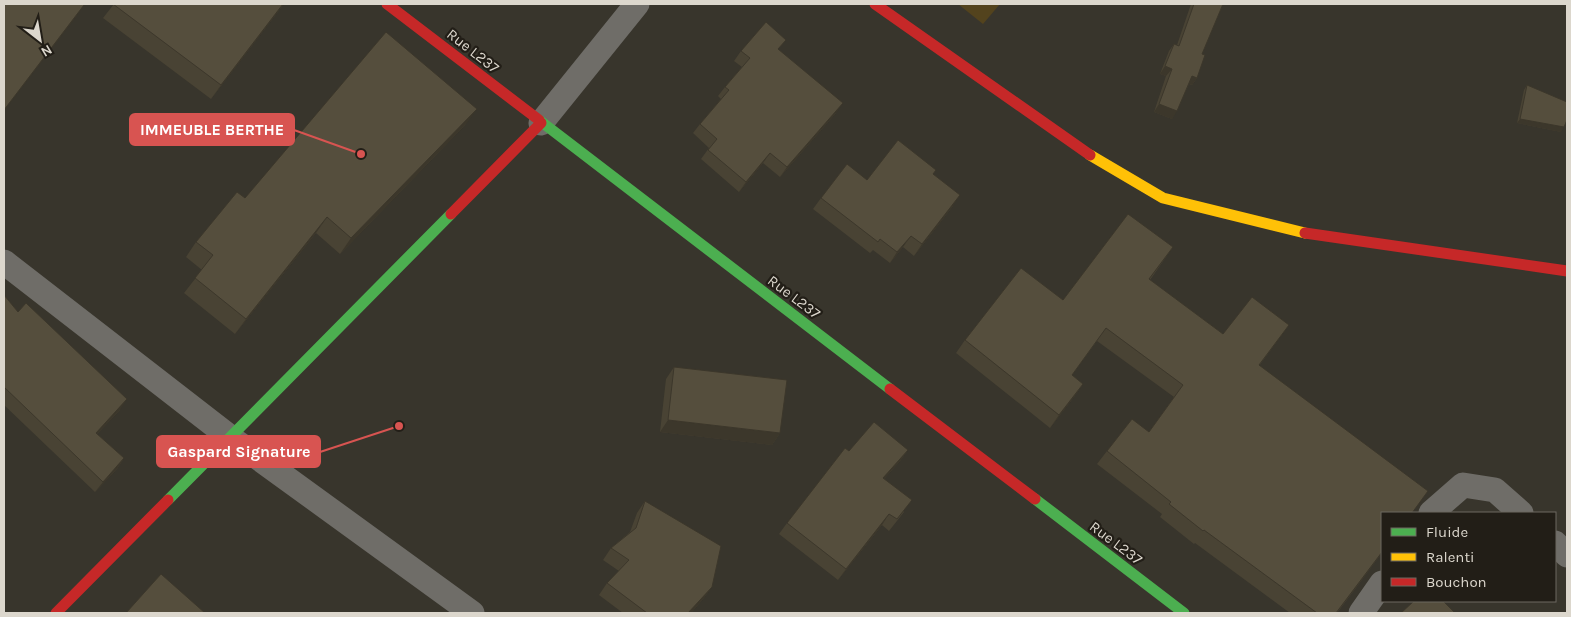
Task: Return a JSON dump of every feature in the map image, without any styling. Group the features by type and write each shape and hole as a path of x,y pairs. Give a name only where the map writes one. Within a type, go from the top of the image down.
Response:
{"street":[{"name":"Rue L237","path":"387,4 1184,613"},
{"path":"56,613 541,123 638,4"},
{"path":"875,4 1078,148 1163,198 1301,232 1567,271"},
{"path":"4,262 231,438 472,613"},
{"path":"1432,512 1463,485 1495,490 1520,512"},
{"path":"1556,544 1567,555"},
{"path":"1361,613 1381,584"}],"shaded area":[{"path":"958,4 1000,4 983,24"}],"building":[{"path":"4,4 84,5 4,110"},
{"path":"113,4 283,4 221,85"},
{"path":"1194,4 1223,4 1202,54 1205,55 1197,78 1192,76 1177,111 1159,104 1172,69 1165,66 1174,44 1179,46"},
{"path":"766,22 786,40 778,49 843,103 787,167 770,153 746,182 708,150 717,139 700,124 729,90 725,87 750,58 741,51"},
{"path":"386,32 477,109 351,238 327,217 246,319 195,278 213,255 196,242 237,192 245,198"},
{"path":"1527,85 1567,102 1567,120 1564,127 1520,119"},
{"path":"898,140 936,170 933,174 960,195 922,244 911,236 897,252 880,239 878,242 821,198 847,164 867,180"},
{"path":"1128,214 1173,247 1149,279 1223,334 1252,297 1289,325 1259,365 1428,491 1413,512 1381,512 1381,553 1336,613 1317,613 1203,531 1169,504 1171,502 1107,451 1132,419 1149,432 1183,385 1106,328 1072,375 1083,384 1059,415 965,340 1021,268 1063,300"},
{"path":"4,295 18,312 26,303 127,399 96,433 124,458 103,482 4,387"},
{"path":"674,367 787,380 780,433 668,420"},
{"path":"874,422 908,450 883,478 912,500 897,519 889,514 846,569 787,523 845,448 849,451"},
{"path":"645,501 721,546 712,587 688,613 647,613 607,583 629,560 611,548 636,528"},
{"path":"161,574 205,613 126,613"},
{"path":"1413,602 1444,602 1455,613 1401,613"}],"traffic: fast":[{"path":"539,120 890,389"},
{"path":"168,500 451,214"},
{"path":"1035,499 1184,613"}],"traffic: slow":[{"path":"1090,155 1163,198 1305,233"}],"traffic: jam":[{"path":"387,4 539,120"},
{"path":"875,4 1090,155"},
{"path":"451,214 541,123"},
{"path":"1305,233 1567,271"},
{"path":"890,389 1035,499"},
{"path":"56,613 168,500"}],"place":[{"name":"IMMEUBLE BERTHE","path":"361,154"},
{"name":"Gaspard Signature","path":"399,426"}]}
